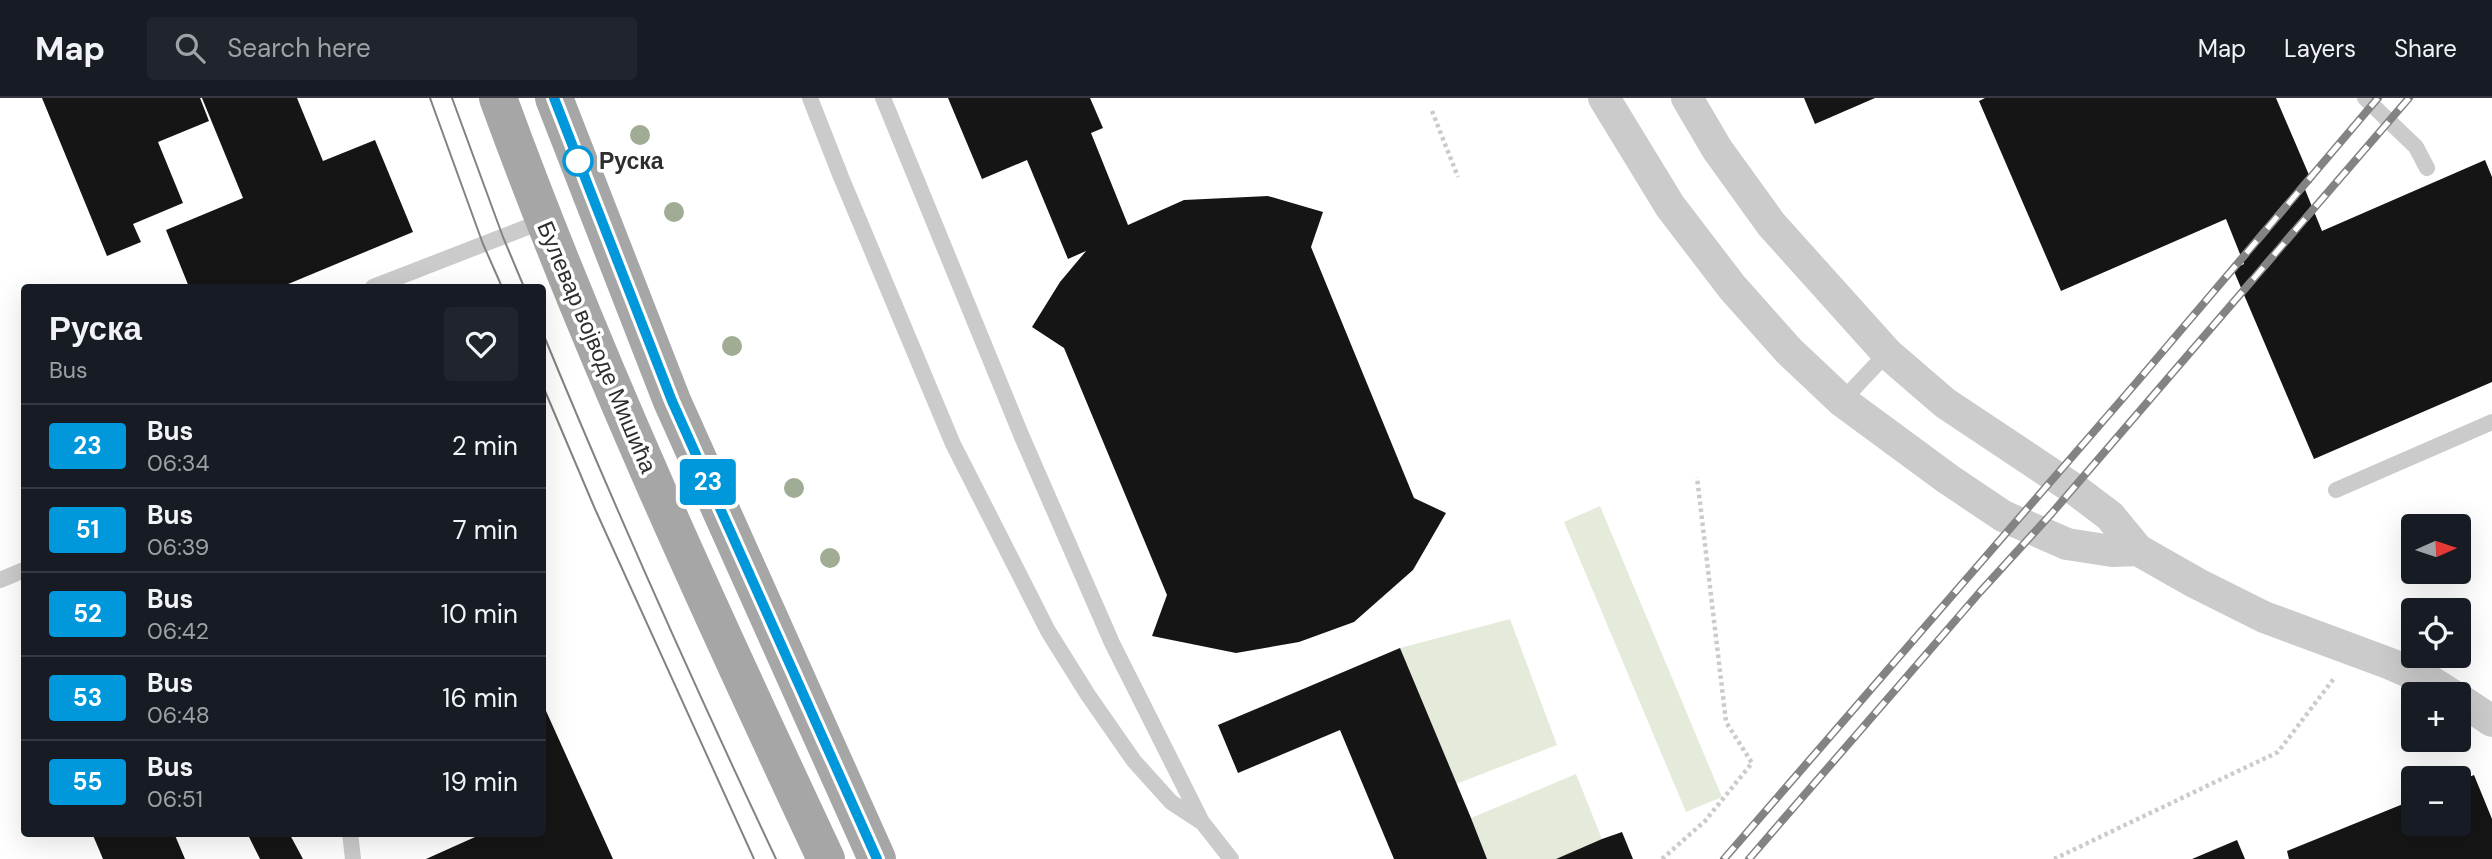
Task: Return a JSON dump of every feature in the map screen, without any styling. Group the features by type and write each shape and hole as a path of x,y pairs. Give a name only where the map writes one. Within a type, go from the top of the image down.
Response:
{"main road":[{"name":"Булевар војводе Мишића","path":"498,98 543,221 616,398 826,859"},
{"name":"Булевар војводе Мишића","path":"554,98 672,401 877,859"}],"street":[{"path":"1604,98 1670,206 1731,286 1789,351 1842,401 2003,516 2067,544 2093,550 2138,550"},
{"path":"1687,98 1717,149 1771,224 1887,353 1945,403 2110,516 2138,550 2264,617 2432,682"},
{"path":"2471,707 2492,721"}],"lane":[{"path":"810,98 953,444 1048,631 1134,761 1171,802 1202,822"},
{"path":"883,98 1022,437 1101,619 1202,822 1231,859"},
{"path":"2365,98 2411,141 2427,168"},
{"path":"381,284 543,221"},
{"path":"1842,401 1887,353"},
{"path":"2336,490 2492,422"},
{"path":"0,580 21,571"},
{"path":"350,837 353,859"}],"path":[{"path":"1432,111 1458,177"},
{"path":"1662,859 1704,821 1752,763 1726,722 1697,477"},
{"path":"2054,859 2278,752 2355,651"}],"green space":[{"path":"1600,506 1722,797 1686,812 1564,522"},
{"path":"1510,619 1557,745 1456,784 1400,648"},
{"path":"1576,774 1602,839 1556,859 1487,859 1471,818"}],"building":[{"path":"42,98 200,98 209,121 158,142 183,203 133,224 141,242 107,256"},
{"path":"202,98 297,98 323,161 375,140 413,232 288,284 188,284 166,230 243,198"},
{"path":"948,98 1090,98 1103,128 1091,133 1128,225 1184,200 1268,196 1323,212 1311,247 1414,498 1446,513 1413,570 1354,622 1299,642 1236,653 1152,636 1167,595 1064,348 1032,327 1060,282 1086,251 1068,259 1027,160 982,179"},
{"path":"1804,98 1875,98 1815,124"},
{"path":"1985,98 2276,98 2312,182 2304,187 2322,231 2485,160 2492,177 2492,382 2314,459 2233,269 2244,264 2226,219 2061,291 1979,101"},
{"path":"1400,648 1487,859 1394,859 1340,730 1238,773 1218,725"},
{"path":"546,711 613,859 426,859 475,837 546,837"},
{"path":"2474,775 2492,819 2492,859 2289,859 2287,851 2401,805 2401,836 2471,836 2471,776"},
{"path":"1622,832 1633,859 1556,859 1602,839"},
{"path":"94,837 176,837 185,859 103,859"},
{"path":"249,837 291,837 303,859 260,859"},
{"path":"2237,840 2245,859 2192,859"}],"tram line":[{"path":"430,98 483,244 501,284"},
{"path":"452,98 523,284"},
{"path":"546,340 656,596 776,859"},
{"path":"546,393 595,509 754,859"}],"railway":[{"path":"1724,859 2136,383 2378,98"},
{"path":"1749,859 1980,592 2052,513 2409,98"}],"bus line":[{"name":"23","path":"554,98 672,401 877,859"}],"place":[{"name":"Руска","path":"578,161"}]}
